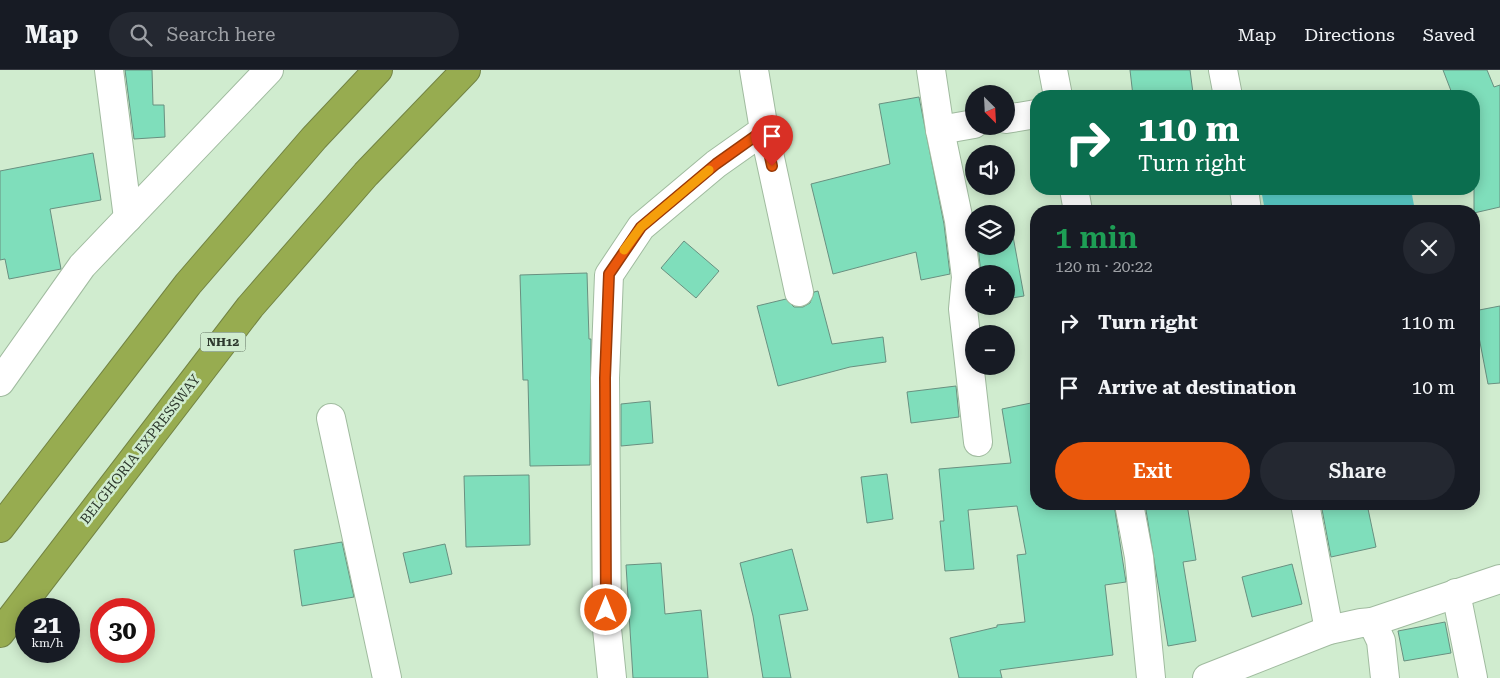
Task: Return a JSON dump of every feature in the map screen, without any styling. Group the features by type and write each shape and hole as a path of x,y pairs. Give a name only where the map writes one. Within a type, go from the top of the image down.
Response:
{"highway":[{"path":"0,528 188,284 314,138 378,70"},
{"name":"BELGHORIA EXPRESSWAY","path":"0,632 250,307 366,174 466,70"}],"street":[{"path":"109,70 128,218"},
{"path":"0,382 82,266 269,70"},
{"path":"754,70 764,130 799,292"},
{"path":"931,70 940,130 959,221 966,277 963,309 978,442"},
{"path":"1053,70 1057,90"},
{"path":"1223,70 1227,90"},
{"path":"1015,118 1030,115"},
{"path":"940,130 965,126"},
{"path":"612,678 606,600 605,378 609,274 641,227 716,164 764,130"},
{"path":"331,418 387,678"},
{"path":"1130,510 1139,557 1152,678"},
{"path":"1306,510 1328,630"},
{"path":"1208,678 1328,630 1372,622 1500,579"},
{"path":"1456,593 1473,678"},
{"path":"1372,622 1381,641 1384,678"}],"water":[{"path":"1262,195 1412,195 1414,205 1264,205"}],"building":[{"path":"125,70 152,70 153,105 164,105 165,137 134,139"},
{"path":"1130,70 1190,70 1193,90 1132,90"},
{"path":"1443,70 1487,70 1494,87 1500,85 1500,207 1480,212 1480,205 1474,205 1474,195 1480,195 1480,90 1451,90"},
{"path":"919,97 944,224 950,274 921,280 916,252 833,274 811,184 890,164 879,104"},
{"path":"93,153 101,200 50,209 61,269 9,279 5,259 0,260 0,171"},
{"path":"684,241 719,271 696,298 661,268"},
{"path":"1015,247 1024,296 1015,298 1015,265 980,265 979,255 1015,255"},
{"path":"587,273 589,339 591,339 590,465 530,466 528,380 523,380 520,275"},
{"path":"818,291 832,344 883,337 886,362 850,367 778,386 757,306 786,299 794,307 803,307 810,303 814,292"},
{"path":"1500,306 1500,383 1488,384 1480,342 1480,310"},
{"path":"956,386 959,417 911,423 907,392"},
{"path":"650,401 653,443 621,446 621,404"},
{"path":"1030,403 1030,510 1115,510 1126,582 1105,585 1113,655 1000,670 1002,678 959,678 950,638 997,627 997,625 1025,622 1017,555 1026,554 1017,506 968,510 974,569 945,571 940,521 944,521 939,469 1011,463 1002,409"},
{"path":"887,474 893,519 867,523 861,477"},
{"path":"529,475 530,545 466,547 464,476"},
{"path":"1146,510 1188,510 1196,560 1183,562 1196,641 1168,646"},
{"path":"1322,510 1368,510 1376,547 1331,557"},
{"path":"342,542 354,597 302,606 294,550"},
{"path":"445,544 452,574 410,583 403,553"},
{"path":"792,549 808,610 779,615 791,678 763,678 753,616 740,563"},
{"path":"661,563 665,614 701,610 708,678 633,678 626,565"},
{"path":"1292,564 1302,604 1252,617 1242,577"},
{"path":"1445,622 1451,653 1404,661 1398,631"}],"slow traffic":[{"path":"624,250 641,227 709,170"}],"route":[{"path":"606,610 605,378 609,274 623,250 641,227 716,164 764,130 772,166"}]}
